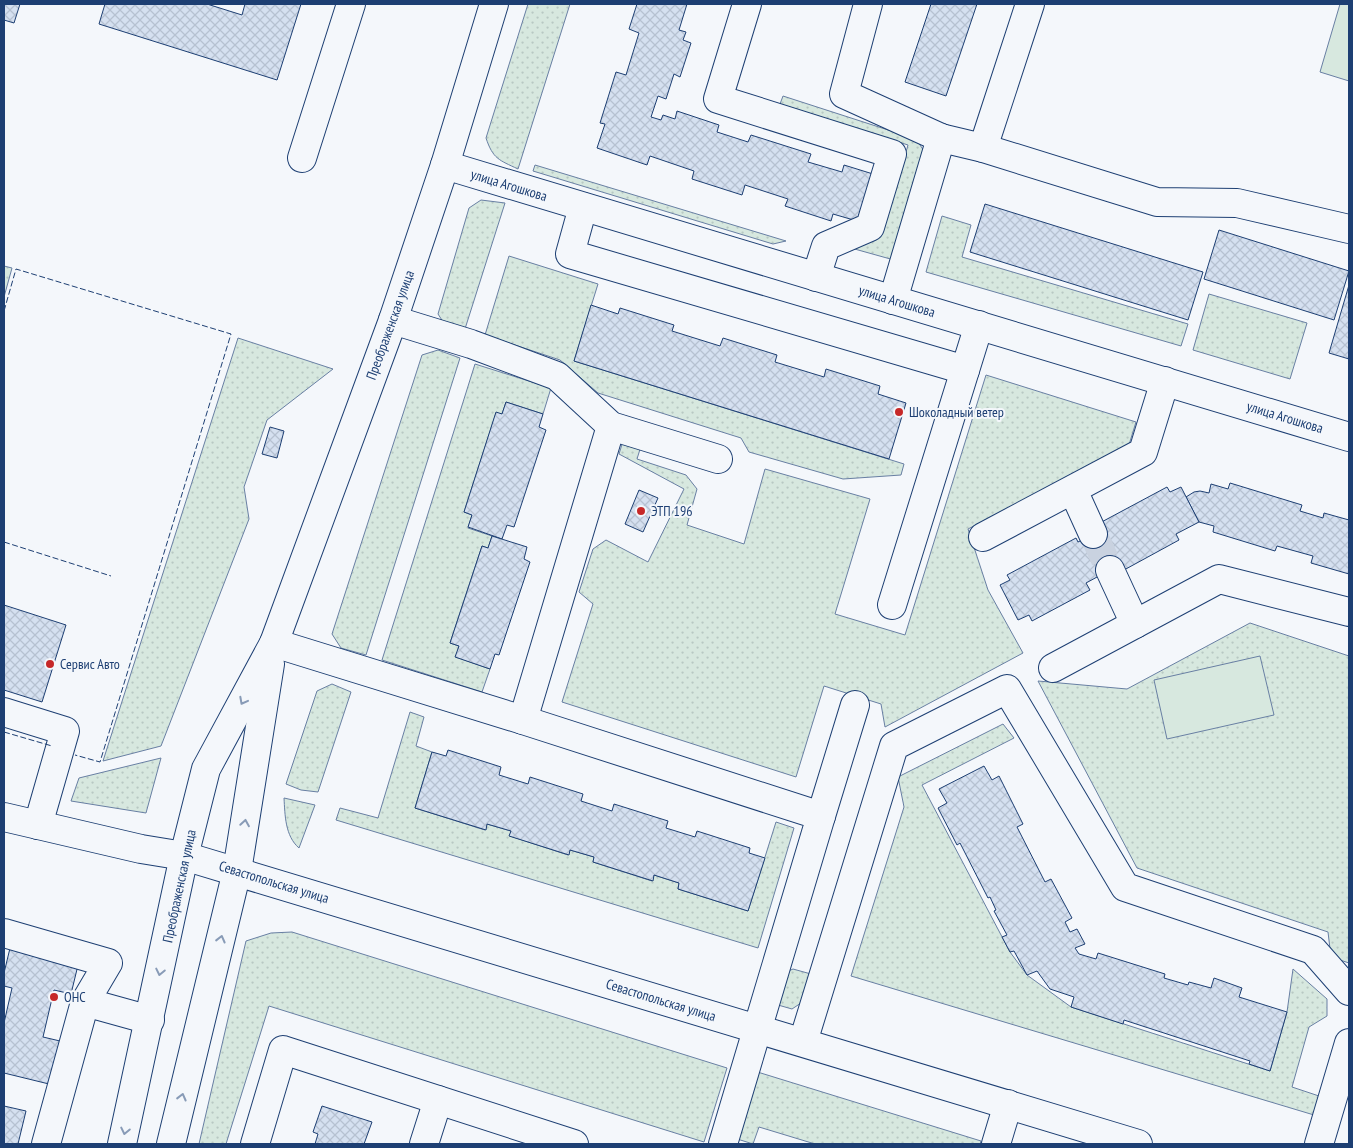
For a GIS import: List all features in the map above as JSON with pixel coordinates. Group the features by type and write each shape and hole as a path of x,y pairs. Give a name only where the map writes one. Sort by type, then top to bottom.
{"main road":[{"path":"302,158 350,4"},
{"name":"Преображенская улица","path":"122,1144 184,856 206,769 274,643 393,320 445,165 494,4"},
{"path":"747,4 718,99 892,154 870,227 826,246 816,277"},
{"path":"868,4 844,94 941,138 983,148 1157,202 1237,203 1349,228"},
{"path":"983,148 1030,4"},
{"path":"892,300 941,138"},
{"name":"улица Агошкова","path":"445,165 1349,437"},
{"path":"583,207 570,254 965,370"},
{"path":"393,320 471,344 557,376 611,426 718,459"},
{"path":"892,605 978,325"},
{"path":"983,537 1143,452 1165,381"},
{"path":"523,720 611,426"},
{"path":"1072,490 1093,534"},
{"path":"1110,570 1136,624"},
{"path":"1053,668 1219,579 1349,612"},
{"path":"274,643 523,720 821,816"},
{"name":"Преображенская улица","path":"171,1144 237,871 274,643"},
{"path":"803,1042 894,746 1007,689 1124,887 1313,950 1349,991"},
{"path":"723,1144 855,705"},
{"path":"4,712 65,731 38,825"},
{"name":"Севастопольская улица","path":"4,818 141,849 184,856 237,871 1138,1144"},
{"path":"4,933 108,963 85,1002 46,1144"},
{"path":"85,1002 150,1020"},
{"path":"1319,1144 1349,1043"},
{"path":"255,1144 283,1050 574,1144"},
{"path":"424,1144 438,1100"},
{"path":"996,1144 1008,1104"}],"shaded area":[{"path":"528,4 570,4 518,169 494,155 486,138"},
{"path":"1340,4 1349,4 1349,81 1320,72"},
{"path":"783,96 916,139 926,154 894,260 851,248 853,244 883,232 908,145 780,104"},
{"path":"535,165 786,241 773,244 533,171"},
{"path":"481,200 505,203 464,332 447,328 438,314 469,208"},
{"path":"942,216 971,225 962,257 1188,324 1181,346 926,272"},
{"path":"509,256 598,284 574,361 904,464 901,475 843,479 749,452 741,438 598,393 560,360 485,335"},
{"path":"4,266 12,268 4,297"},
{"path":"1209,294 1307,323 1290,379 1193,350"},
{"path":"238,338 333,369 267,420 244,487 249,519 161,746 103,761"},
{"path":"438,350 460,358 366,655 341,648 332,634 422,355"},
{"path":"475,364 551,388 543,414 506,402 502,414 496,413 464,512 472,515 468,528 492,536 488,548 482,546 450,643 459,646 456,657 490,669 482,692 382,660"},
{"path":"986,375 1136,422 1128,448 968,529 988,590 1023,653 885,727 881,704 824,686 796,777 562,702 593,604 579,592 593,549 606,540 648,562 684,489 619,454 623,441 641,446 637,459 686,475 697,489 687,525 744,544 765,469 870,499 835,614 905,635"},
{"path":"1250,623 1349,656 1349,963 1331,957 1328,932 1137,868 1038,681 1127,689"},
{"path":"1260,656 1274,715 1167,739 1154,680"},
{"path":"332,684 351,692 318,792 301,790 286,784 317,691"},
{"path":"410,712 424,717 416,746 432,752 415,808 485,830 487,824 511,831 510,836 568,855 570,850 594,857 593,862 652,881 654,875 679,883 678,889 748,911 776,822 794,828 758,948 336,820 340,808 378,818"},
{"path":"1003,724 1014,738 922,785 1010,952 1027,975 1071,1007 1270,1071 1287,1012 1293,969 1327,999 1327,1016 1309,1027 1292,1087 1319,1096 1314,1115 851,976 904,807 898,777"},
{"path":"161,758 146,813 71,801 79,778"},
{"path":"284,798 315,805 299,848 288,831"},
{"path":"292,932 727,1068 704,1142 269,1006 226,1144 199,1144 246,941 271,933"},
{"path":"793,969 811,974 801,1003 792,1009 778,1005 782,974"},
{"path":"751,1070 981,1141 980,1144 815,1144 759,1127 753,1144 731,1137"}],"building":[{"path":"4,4 20,4 14,23 4,20"},
{"path":"105,4 207,4 242,15 245,4 301,4 277,80 99,24"},
{"path":"637,4 687,4 679,30 686,32 683,40 691,43 680,77 674,74 666,99 658,96 651,117 661,120 663,115 675,119 677,111 719,125 717,132 748,142 751,135 811,154 808,162 842,172 844,165 873,174 857,221 833,214 831,221 785,206 788,199 745,185 742,195 692,179 694,171 650,156 647,165 597,148 605,124 600,123 616,72 626,75 639,33 629,29"},
{"path":"931,4 977,4 946,96 905,82"},
{"path":"985,204 1203,272 1188,320 970,252"},
{"path":"1219,230 1349,271 1334,320 1204,279"},
{"path":"1349,285 1349,359 1329,353"},
{"path":"591,305 618,314 620,308 674,325 672,331 720,346 723,338 777,355 775,362 824,377 826,369 880,386 878,394 906,403 889,459 574,361"},
{"path":"506,402 543,414 539,427 546,430 514,527 507,525 502,539 468,527 472,515 464,512 496,412 502,414"},
{"path":"270,427 284,431 277,458 262,454"},
{"path":"1230,483 1302,505 1300,511 1323,518 1324,513 1349,520 1349,574 1311,563 1313,556 1277,546 1275,551 1213,532 1214,526 1199,522 1186,497 1194,492 1209,493 1211,484 1228,489"},
{"path":"1167,487 1170,492 1181,487 1199,522 1176,534 1179,540 1124,570 1121,564 1086,583 1090,590 1032,621 1029,615 1018,620 1000,585 1010,580 1007,575 1076,538 1078,542 1099,531 1096,525"},
{"name":"ЭТП 196","path":"639,490 658,498 643,532 625,524"},
{"path":"492,536 527,547 524,559 530,562 499,655 495,654 490,669 455,657 459,646 450,643 482,546 488,548"},
{"path":"4,605 66,625 42,702 4,690"},
{"path":"448,750 501,767 499,775 528,784 530,777 583,794 581,801 612,811 614,804 668,821 666,828 695,837 697,831 750,848 749,853 765,858 748,911 678,889 679,883 654,875 653,881 593,862 594,857 570,850 569,855 509,836 511,831 487,824 486,830 415,808 432,752 446,756"},
{"path":"984,766 992,780 999,776 1023,824 1017,827 1045,882 1051,879 1072,918 1065,922 1070,932 1077,929 1085,944 1075,948 1079,954 1096,959 1098,953 1165,974 1164,978 1188,985 1189,982 1211,988 1214,978 1242,988 1239,997 1287,1012 1270,1071 1249,1064 1250,1061 1124,1020 1123,1024 1071,1007 1074,997 1050,989 1037,971 1027,975 1014,951 1010,952 1002,937 1007,935 994,911 996,910 990,897 988,898 960,843 957,845 938,808 947,803 939,789"},
{"path":"11,944 79,961 71,994 54,990 43,1037 60,1041 49,1084 4,1073 4,1023 12,988 4,986 4,973"},
{"path":"4,1106 26,1111 18,1144 4,1144"},
{"path":"322,1106 372,1122 364,1144 315,1144 318,1134 313,1132"}],"tunnel":[{"path":"1093,534 1110,570"}],"fence":[{"path":"4,311 16,269 231,334 100,762 75,755"},
{"path":"4,542 111,576"},
{"path":"4,732 52,746"}],"place":[{"name":"Шоколадный ветер","path":"899,412"},
{"name":"ЭТП 196","path":"641,511"},
{"name":"Сервис Авто","path":"50,664"},
{"name":"ОНС","path":"54,997"}]}
